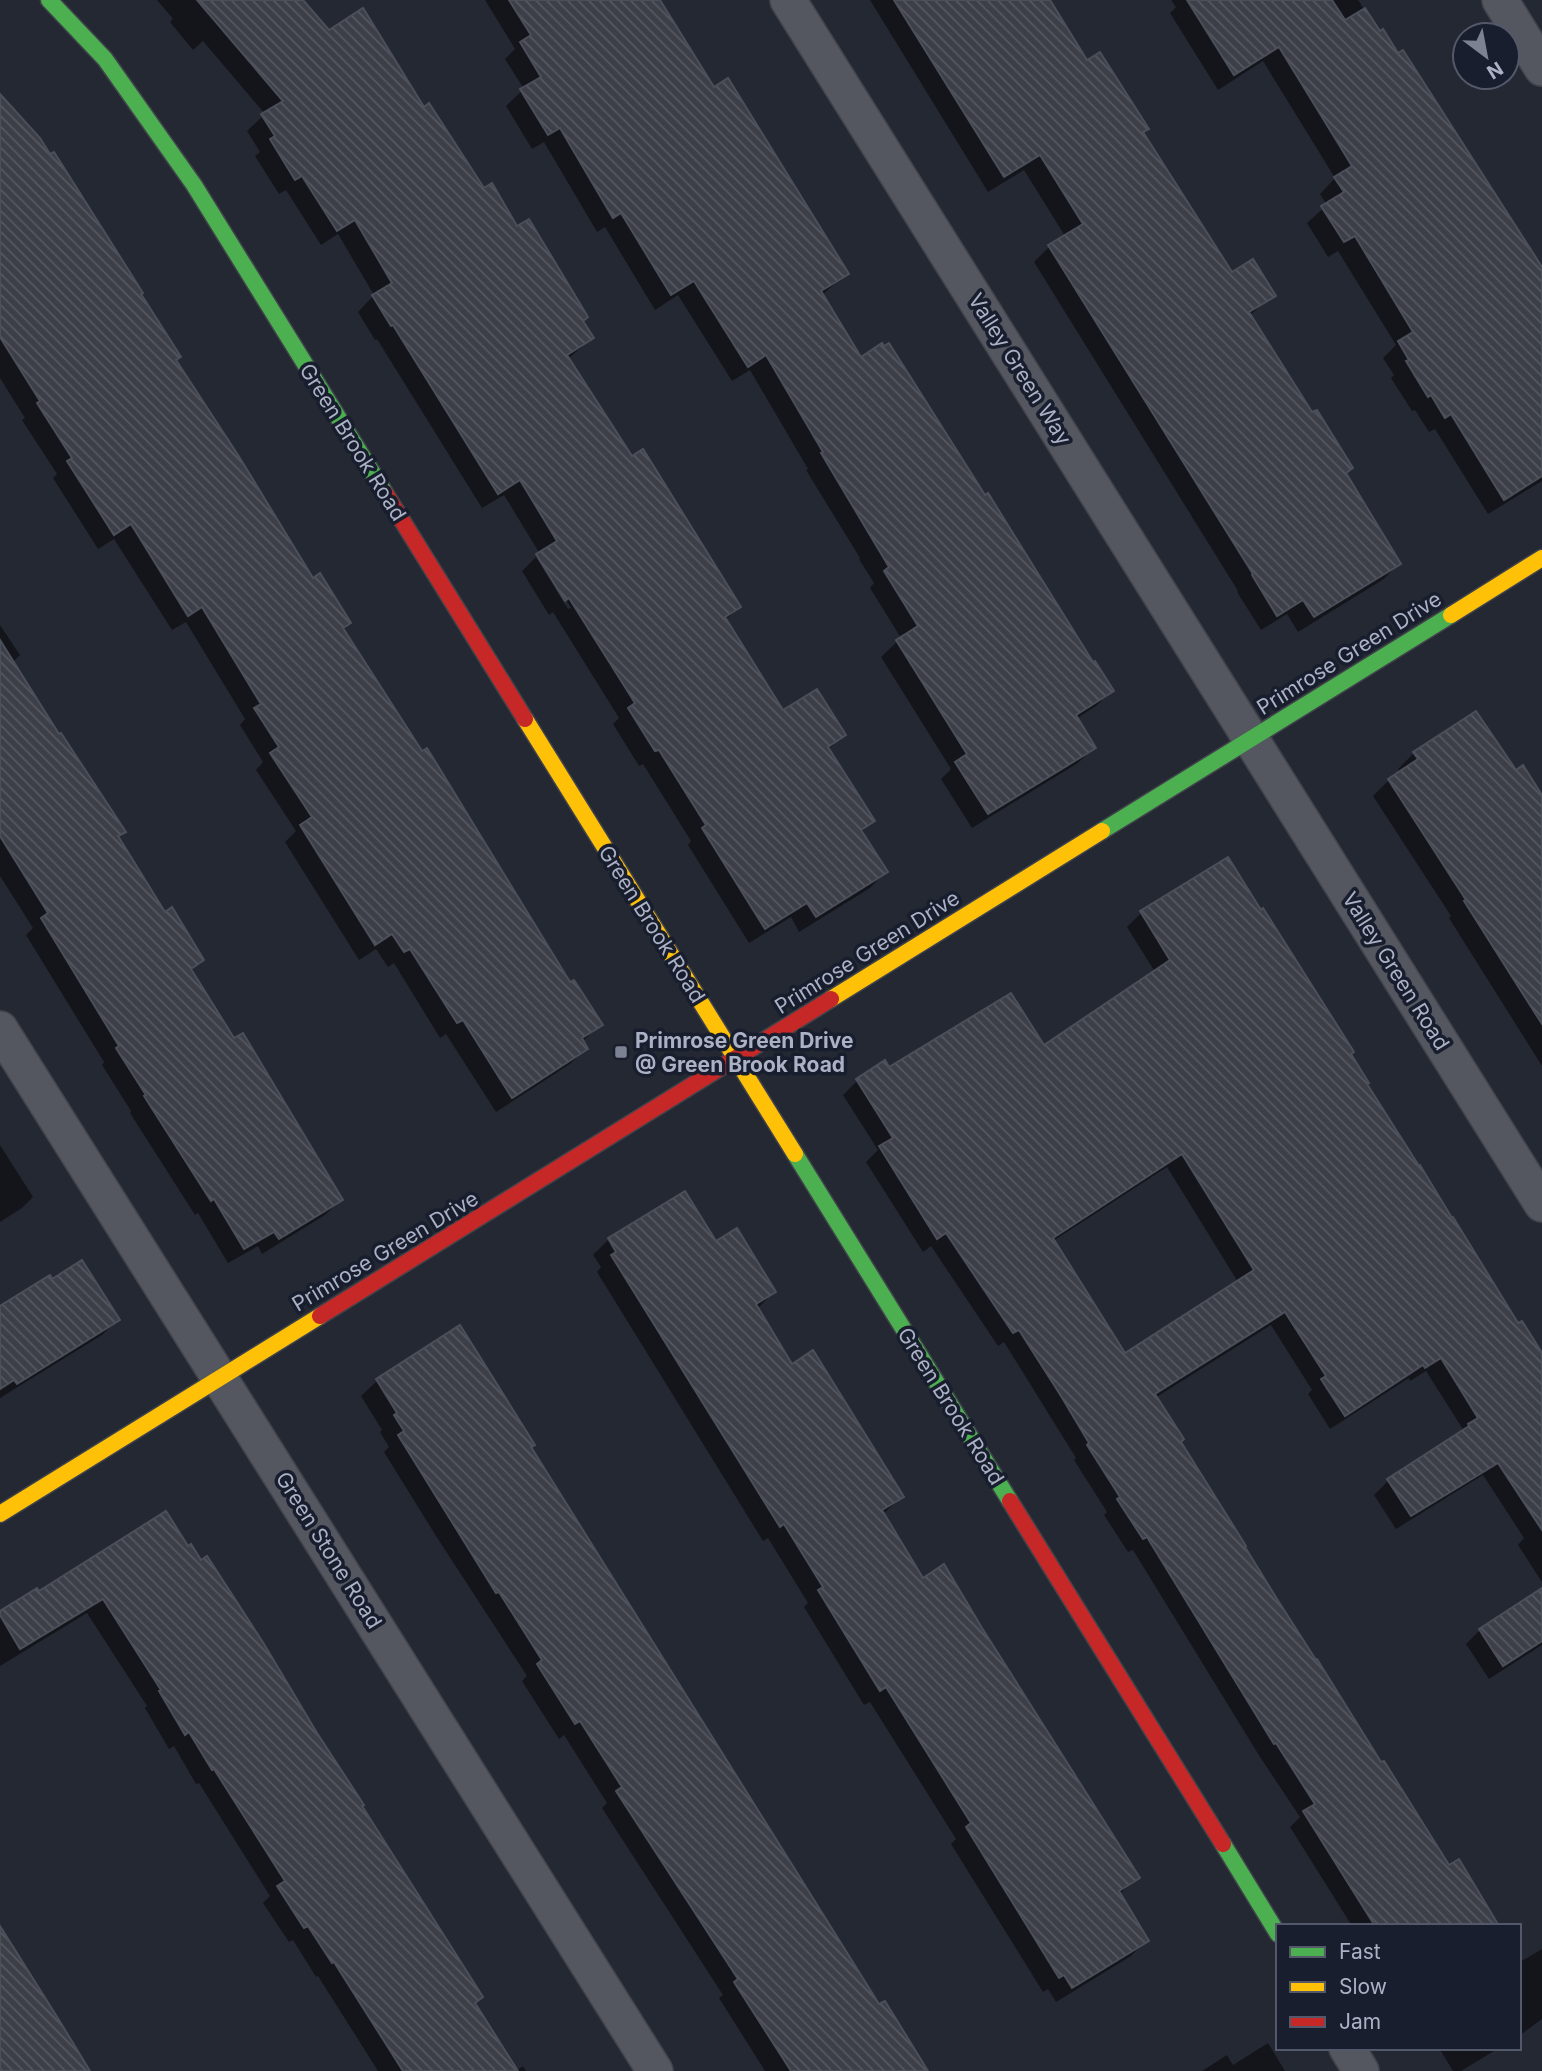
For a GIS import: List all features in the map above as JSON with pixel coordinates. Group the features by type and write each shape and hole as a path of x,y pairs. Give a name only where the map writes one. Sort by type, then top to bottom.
{"street":[{"name":"Green Brook Road","path":"49,0 105,59 194,185 1276,1931"},
{"name":"Valley Green Way","path":"788,0 1251,738"},
{"path":"1500,0 1542,68"},
{"name":"Primrose Green Drive","path":"0,1514 1542,558"},
{"name":"Valley Green Road","path":"1251,738 1542,1204"},
{"name":"Green Stone Road","path":"0,1029 655,2071"},
{"path":"1348,2050 1361,2071"}],"building":[{"path":"197,0 303,0 329,30 363,8 424,107 429,103 484,188 492,183 517,226 529,219 588,317 583,321 594,338 567,355 632,456 643,449 741,607 725,617 783,710 817,689 846,735 828,747 875,821 861,830 888,872 816,917 807,903 765,929 702,828 706,825 659,750 655,751 628,708 635,703 569,598 565,601 536,554 557,541 520,480 498,494 372,295 392,283 355,220 337,231 302,176 295,180 270,139 275,136 261,114 283,101"},
{"path":"509,0 660,0 714,87 728,78 849,274 821,291 861,357 882,343 884,346 889,343 1114,691 1076,715 1096,748 988,814 955,762 967,754 896,640 918,626 884,571 889,567 766,355 748,367 694,281 671,295 621,213 613,218 560,128 548,135 520,89 541,77 520,42 531,35"},
{"path":"894,0 1050,0 1087,60 1100,52 1149,129 1143,132 1232,272 1253,259 1276,296 1249,312 1312,412 1317,410 1353,468 1346,473 1401,564 1314,617 1303,600 1277,616 1048,245 1083,224 1040,155 1004,177"},
{"path":"1187,0 1332,0 1345,20 1365,8 1398,53 1403,50 1542,267 1542,476 1504,500 1451,414 1445,418 1431,395 1428,397 1406,361 1409,360 1398,341 1413,332 1355,236 1344,242 1321,206 1344,192 1334,177 1352,166 1279,47 1234,75"},
{"path":"0,94 40,138 50,154 54,152 181,357 176,360 313,578 320,573 351,623 343,628 422,751 427,748 570,982 574,980 603,1025 582,1038 588,1049 512,1098 463,1020 457,1023 410,949 404,952 392,934 375,945 300,825 312,817 270,753 279,747 254,708 261,704 202,607 188,616 131,524 114,535 67,461 72,458 0,337"},
{"path":"0,640 59,734 61,733 126,832 118,836 165,912 172,907 204,960 191,969 234,1038 243,1033 343,1200 279,1239 274,1232 244,1249 214,1199 211,1201 144,1096 146,1095 116,1048 119,1046 41,918 48,913 0,836"},
{"path":"1476,711 1516,770 1523,765 1542,795 1542,1024 1388,779 1418,759 1413,752"},
{"path":"1228,857 1354,1052 1351,1054 1369,1083 1367,1084 1518,1323 1522,1321 1542,1353 1542,1530 1498,1463 1411,1516 1387,1479 1478,1418 1441,1358 1425,1368 1423,1365 1345,1416 1321,1379 1326,1376 1285,1312 1155,1394 1184,1439 1181,1442 1245,1547 1381,1762 1384,1761 1449,1865 1459,1859 1498,1924 1374,1924 1303,1811 1315,1804 1276,1743 1274,1744 1147,1537 1143,1539 1117,1499 1120,1497 1087,1445 1089,1443 1061,1396 1019,1330 1013,1333 946,1233 937,1239 879,1146 893,1138 856,1079 885,1060 889,1067 1011,993 1044,1045 1170,960 1140,911","holes":["1182,1154 1254,1270 1125,1353 1053,1238"]},
{"path":"685,1191 716,1241 737,1228 776,1292 756,1304 792,1364 813,1350 904,1497 882,1510 923,1578 944,1564 1140,1878 1119,1891 1149,1941 1072,1988 1064,1975 1059,1978 966,1827 971,1823 886,1687 880,1691 818,1590 823,1587 784,1524 780,1527 611,1255 616,1252 608,1238"},
{"path":"82,1260 120,1320 17,1384 14,1380 0,1389 0,1306 50,1275 52,1279"},
{"path":"460,1325 535,1445 531,1447 879,2004 885,2001 928,2071 791,2071 734,1982 738,1979 616,1791 622,1787 580,1721 575,1724 537,1664 542,1660 499,1592 496,1593 398,1435 404,1431 394,1415 397,1413 376,1379"},
{"path":"166,1511 188,1546 191,1544 201,1560 207,1556 264,1644 364,1805 362,1806 483,1997 475,2003 518,2071 403,2071 334,1962 332,1963 308,1926 304,1928 277,1886 285,1881 189,1732 185,1735 159,1691 161,1690 103,1599 20,1649 0,1611 37,1588 39,1591"},
{"path":"1542,1588 1542,1641 1503,1666 1479,1629"},
{"path":"0,1926 59,2020 90,2071 0,2071"}],"traffic: fast":[{"path":"49,0 105,59 194,185 385,493"},
{"path":"1102,831 1451,615"},
{"path":"795,1154 1010,1501"},
{"path":"1223,1844 1276,1931"}],"traffic: slow":[{"path":"1451,615 1542,558"},
{"path":"525,719 795,1154"},
{"path":"831,999 1102,831"},
{"path":"0,1514 320,1316"}],"traffic: jam":[{"path":"385,493 525,719"},
{"path":"320,1316 831,999"},
{"path":"1010,1501 1223,1844"}],"place":[{"name":"Primrose Green Drive @ Green Brook Road","path":"621,1052"}]}
